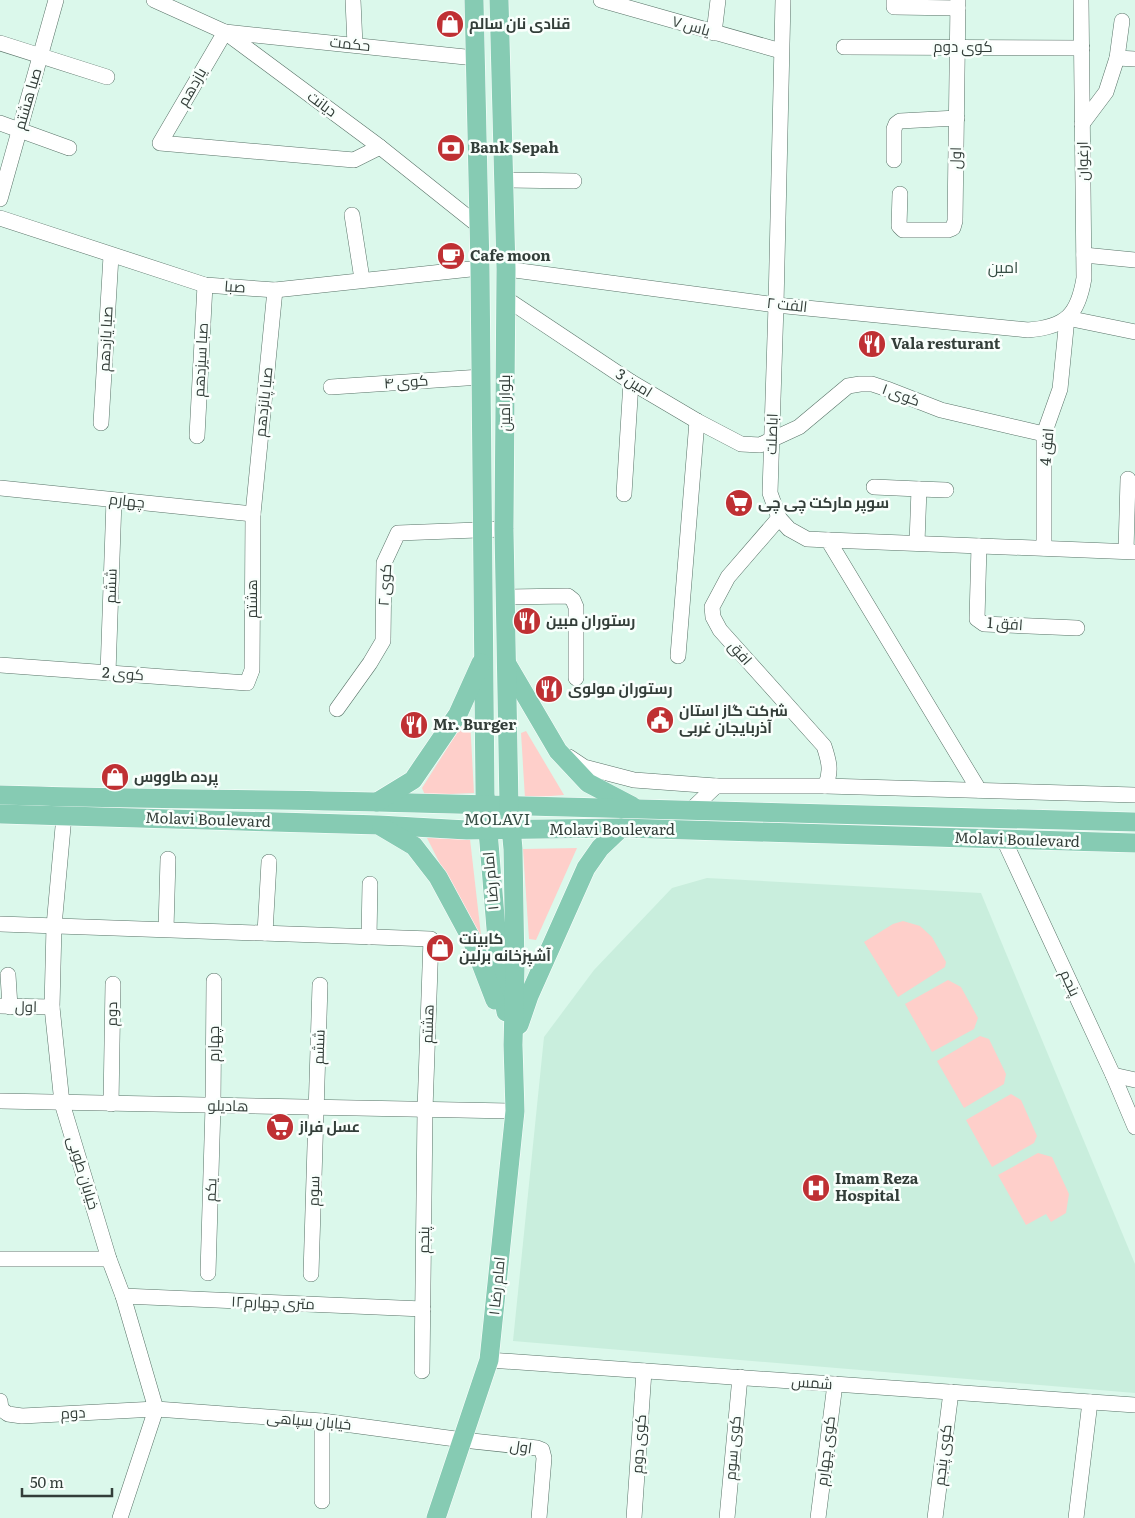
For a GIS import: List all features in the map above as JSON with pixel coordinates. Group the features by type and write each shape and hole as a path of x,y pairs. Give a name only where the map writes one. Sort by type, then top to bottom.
{"main road":[{"name":"بلوار امین","path":"474,0 482,377 486,805"},
{"name":"بلوار امین","path":"499,0 506,269 504,530 509,806"},
{"path":"475,58 500,60"},
{"path":"377,802 413,780 458,714 484,658"},
{"path":"506,663 558,751 588,783 635,808"},
{"name":"Molavi Boulevard","path":"0,795 693,808 1135,822"},
{"name":"امام رضا ۱","path":"486,805 500,978 513,1045"},
{"name":"امام رضا ۱","path":"436,1518 489,1360 515,1112 513,1045 515,969 512,830 509,806"},
{"name":"Molavi Boulevard","path":"0,814 487,830 621,828 1135,843"},
{"path":"379,825 414,846 438,878 472,940 513,1045"},
{"path":"513,1045 529,996 586,868 600,848 621,828"}],"street":[{"name":"صبا هشتم","path":"0,199 56,0"},
{"name":"دیانت","path":"154,0 178,5 225,32 380,146 479,226"},
{"path":"353,0 355,45"},
{"name":"یاس ۷","path":"601,0 782,51"},
{"path":"714,33 718,0"},
{"name":"اباصلت","path":"779,518 770,493 782,0"},
{"path":"894,0 894,7 958,4"},
{"name":"ارغوان","path":"1067,318 1080,299 1084,278 1081,0"},
{"name":"اول","path":"900,194 899,226 903,230 948,230 953,228 956,221 958,4"},
{"path":"1082,124 1106,92 1117,58 1122,21"},
{"name":"حکمت","path":"225,32 475,58"},
{"name":"یازدهم","path":"225,32 160,143 354,160 380,146"},
{"path":"0,43 107,77"},
{"name":"کوی دوم","path":"844,47 1082,48"},
{"path":"1117,58 1135,59"},
{"path":"894,160 894,128 900,121 957,118"},
{"path":"0,123 69,148"},
{"path":"504,180 574,182"},
{"path":"352,215 362,279"},
{"name":"صبا","path":"0,218 204,286 275,290 362,279 480,268"},
{"path":"1084,255 1135,260"},
{"name":"صبا یازدهم","path":"101,423 111,256"},
{"name":"الفت ۲","path":"506,269 776,305 1028,330 1046,329 1067,318"},
{"name":"صبا سیزدهم","path":"197,436 204,286"},
{"name":"صبا پانزدهم","path":"253,514 275,290"},
{"name":"امین 3","path":"505,298 632,382 697,421 741,444 760,445 771,440"},
{"path":"1067,318 1135,332"},
{"name":"افق 4","path":"1044,548 1044,434 1060,389 1067,318"},
{"name":"کوی ۴","path":"331,388 482,377"},
{"path":"624,494 632,382"},
{"name":"کوی ۱","path":"771,440 799,427 848,386 860,384 872,384 941,410 1044,434"},
{"path":"678,656 697,421"},
{"path":"779,518 789,529 807,539 1130,551 1128,479"},
{"path":"874,487 946,490"},
{"name":"چهارم","path":"0,488 253,514"},
{"path":"917,543 919,490"},
{"name":"ششم","path":"108,673 114,500"},
{"name":"هشتم","path":"246,683 252,670 253,514"},
{"name":"افق","path":"779,518 728,577 712,607 713,617 720,630 824,746 830,769 829,778 825,786"},
{"path":"482,530 504,530"},
{"name":"کوی ۲","path":"337,709 370,663 383,641 384,563 398,533 482,530"},
{"path":"828,540 979,790"},
{"name":"افق 1","path":"978,546 977,619 980,623 1077,628"},
{"path":"505,597 568,596 573,600 576,607 576,678"},
{"name":"کوی 2","path":"0,665 246,683"},
{"path":"558,751 584,767 634,780 716,786 825,786 1135,795"},
{"path":"693,808 716,786"},
{"name":"خیابان طوبی","path":"64,816 54,926 52,1007 62,1103 109,1259 123,1296 156,1409"},
{"name":"پنجم","path":"1004,840 1113,1075 1135,1127"},
{"path":"166,929 168,859"},
{"path":"264,933 269,862"},
{"path":"0,924 369,937 370,884"},
{"name":"هشتم","path":"369,937 431,939 425,1110"},
{"path":"5,1007 8,975"},
{"name":"چهارم","path":"213,1106 214,981"},
{"name":"دوم","path":"111,1104 113,984"},
{"name":"ششم","path":"317,1108 320,985"},
{"name":"اول","path":"5,1007 52,1007"},
{"path":"1113,1075 1135,1080"},
{"path":"0,1101 62,1103"},
{"name":"هادیلو","path":"62,1103 515,1112"},
{"name":"یکم","path":"208,1274 213,1106"},
{"name":"سوم","path":"311,1274 317,1108"},
{"name":"پنجم","path":"422,1371 425,1110"},
{"path":"0,1260 109,1259"},
{"name":"۱۲متری چهارم","path":"123,1296 423,1310"},
{"name":"شمس","path":"489,1360 1135,1405"},
{"name":"کوی دوم","path":"634,1518 644,1371"},
{"name":"کوی سوم","path":"727,1518 740,1377"},
{"name":"کوی چهارم","path":"818,1518 835,1384"},
{"name":"کوی پنجم","path":"935,1518 950,1392"},
{"name":"دوم","path":"0,1401 1,1409 8,1414 22,1416 156,1409"},
{"path":"1076,1518 1090,1402"},
{"path":"120,1518 156,1409"},
{"name":"خیابان سپاهی","path":"156,1409 322,1421 462,1440"},
{"path":"322,1421 322,1501"},
{"name":"اول","path":"462,1440 542,1450 544,1458 538,1518"}],"shaded area":[{"path":"467,717 470,720 474,793 425,795 422,788"},
{"path":"526,731 564,795 525,798 521,733"},
{"path":"427,838 470,839 481,935 476,935"},
{"path":"577,848 536,940 529,939 523,849"},
{"name":"Imam Reza Hospital","path":"707,878 981,893 1135,1264 1135,1393 513,1341 544,1037 594,970 672,888"},
{"path":"903,921 920,926 932,937 946,962 945,967 898,997 864,942 893,924"},
{"path":"948,980 961,987 978,1018 974,1029 932,1052 905,1004"},
{"path":"980,1036 989,1039 1006,1074 1004,1084 964,1108 937,1061"},
{"path":"1011,1094 1021,1100 1037,1136 1034,1143 992,1167 966,1120"},
{"path":"1038,1153 1052,1157 1069,1194 1066,1213 1051,1222 1046,1214 1026,1225 998,1175"}],"place":[{"name":"قنادی نان سالم","path":"450,24"},
{"name":"Bank Sepah","path":"451,148"},
{"name":"Cafe moon","path":"451,256"},
{"name":"Vala resturant","path":"872,344"},
{"name":"سوپر مارکت چی چی","path":"739,503"},
{"name":"رستوران مبین","path":"527,621"},
{"name":"رستوران مولوی","path":"549,689"},
{"name":"شرکت گاز استان آذربایجان غربی","path":"660,720"},
{"name":"Mr. Burger","path":"414,725"},
{"name":"پرده طاووس","path":"115,777"},
{"name":"کابینت آشپزخانه برلین","path":"440,948"},
{"name":"عسل فراز","path":"280,1127"},
{"name":"Imam Reza Hospital","path":"816,1188"}],"district":[{"name":"امین","path":"1003,267"},
{"name":"MOLAVI","path":"497,819"}]}
